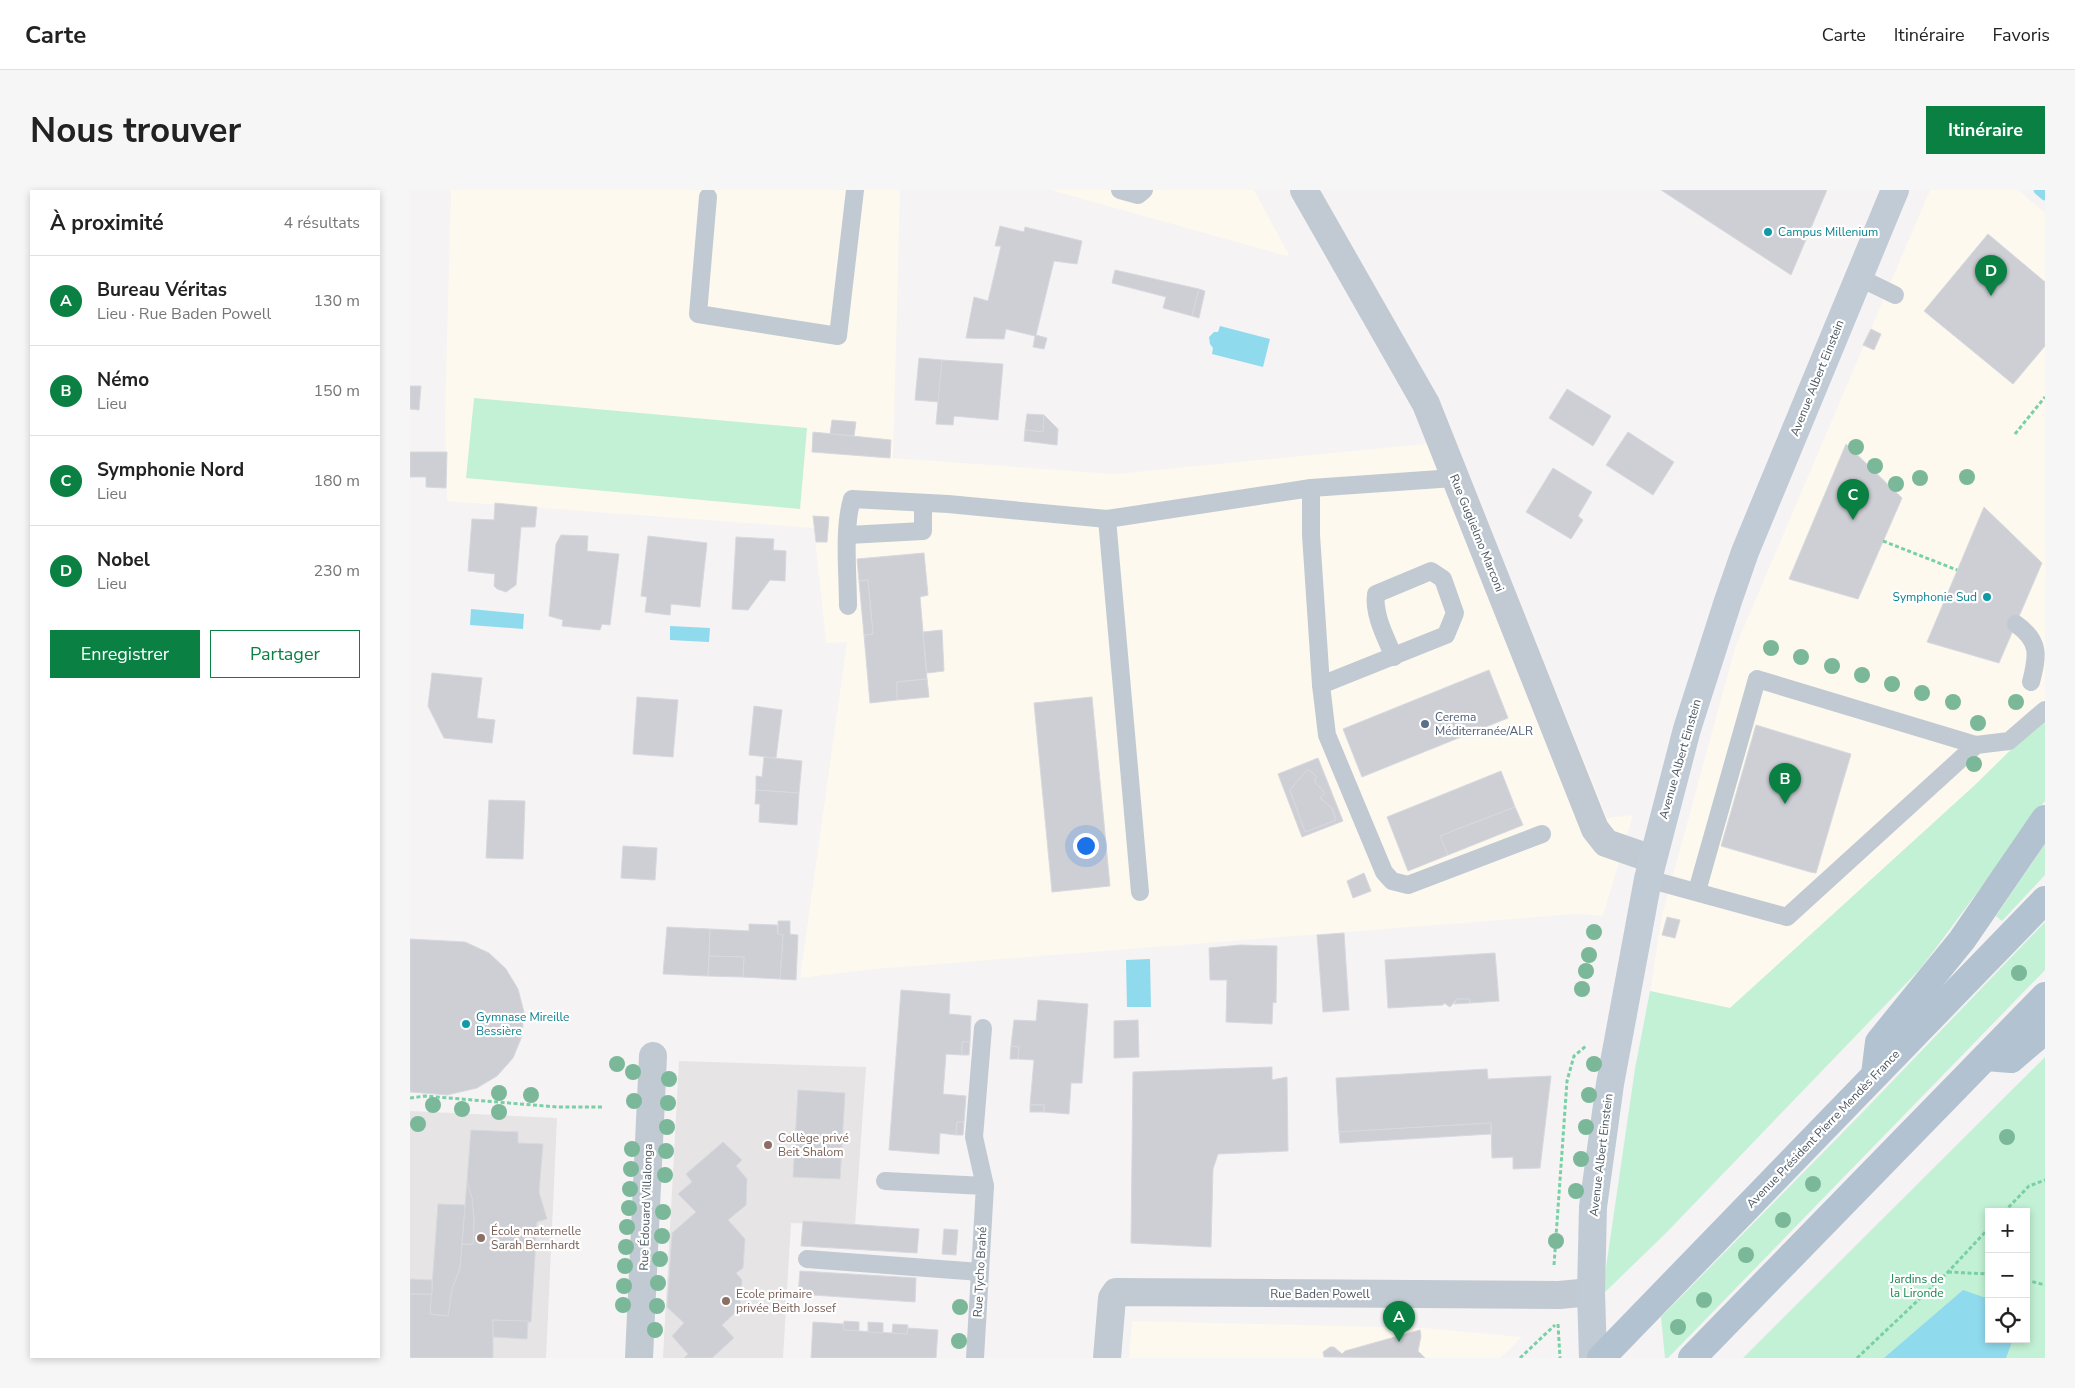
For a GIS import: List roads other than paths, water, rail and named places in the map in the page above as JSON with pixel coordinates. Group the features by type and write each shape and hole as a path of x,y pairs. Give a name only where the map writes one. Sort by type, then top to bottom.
{"main road":[{"name":"Avenue Albert Einstein","path":"1592,1358 1590,1292 1593,1207 1610,1084 1650,869 1687,730 1745,552 1895,190"},
{"path":"1875,1075 1879,1042 1962,940 2045,819"},
{"name":"Avenue Président Pierre Mendès France","path":"1601,1358 2045,900"},
{"path":"1692,1358 2045,996"},
{"path":"1986,1057 2011,1059 2045,1030"}],"street":[{"name":"Rue Guglielmo Marconi","path":"1304,190 1426,404 1595,829 1606,843 1650,869"},
{"name":"Rue Édouard Villalonga","path":"639,1358 653,1056"},
{"name":"Rue Baden Powell","path":"1107,1358 1112,1298 1116,1292 1558,1295 1590,1292"}],"lane":[{"path":"708,197 698,314 838,336 855,190"},
{"path":"1120,190 1138,195 1144,190"},
{"path":"1858,277 1895,295"},
{"path":"848,606 848,535 849,509 852,499 923,503 1107,519 1311,488 1454,478"},
{"path":"1311,488 1311,535 1321,685 1327,734 1384,872 1392,881 1408,885 1542,834"},
{"path":"848,535 923,531 923,503"},
{"path":"1107,519 1140,892"},
{"path":"1321,685 1394,656 1446,635 1455,613 1443,579 1432,571 1376,594 1375,601 1383,631 1394,656"},
{"path":"2016,624 2028,633 2036,649 2035,667 2031,682"},
{"path":"1696,891 1758,679 1976,745 2009,741 2045,710"},
{"path":"1650,869 1696,891 1787,917 1976,745"},
{"name":"Rue Tycho Brahé","path":"975,1358 984,1186 974,1137 983,1028"},
{"path":"885,1181 984,1186"},
{"path":"807,1259 980,1272"}],"water":[{"path":"1220,326 1270,339 1263,367 1212,354 1213,348 1209,337 1214,332 1218,332"},
{"path":"471,609 524,614 523,629 470,625"},
{"path":"670,626 710,628 709,642 670,640"},
{"path":"1150,959 1151,1007 1127,1007 1126,960"},
{"path":"1963,1290 1985,1298 1985,1343 2012,1343 2006,1358 1884,1358"}],"waterway":[{"path":"2038,190 2045,196"}],"place":[{"name":"Campus Millenium","path":"1768,232"},
{"name":"Nobel","path":"1991,296"},
{"name":"Symphonie Nord","path":"1853,520"},
{"name":"Symphonie Sud","path":"1987,597"},
{"name":"Cerema Méditerranée/ALR","path":"1425,724"},
{"name":"Némo","path":"1785,804"},
{"name":"Gymnase Mireille Bessière","path":"466,1024"},
{"name":"Collège privé Beit Shalom","path":"768,1145"},
{"name":"École maternelle Sarah Bernhardt","path":"481,1238"},
{"name":"Ecole primaire privée Beith Jossef","path":"726,1301"},
{"name":"Bureau Véritas","path":"1399,1342"}],"park label":[{"name":"Jardins de la Lironde","path":"1917,1286"}]}
